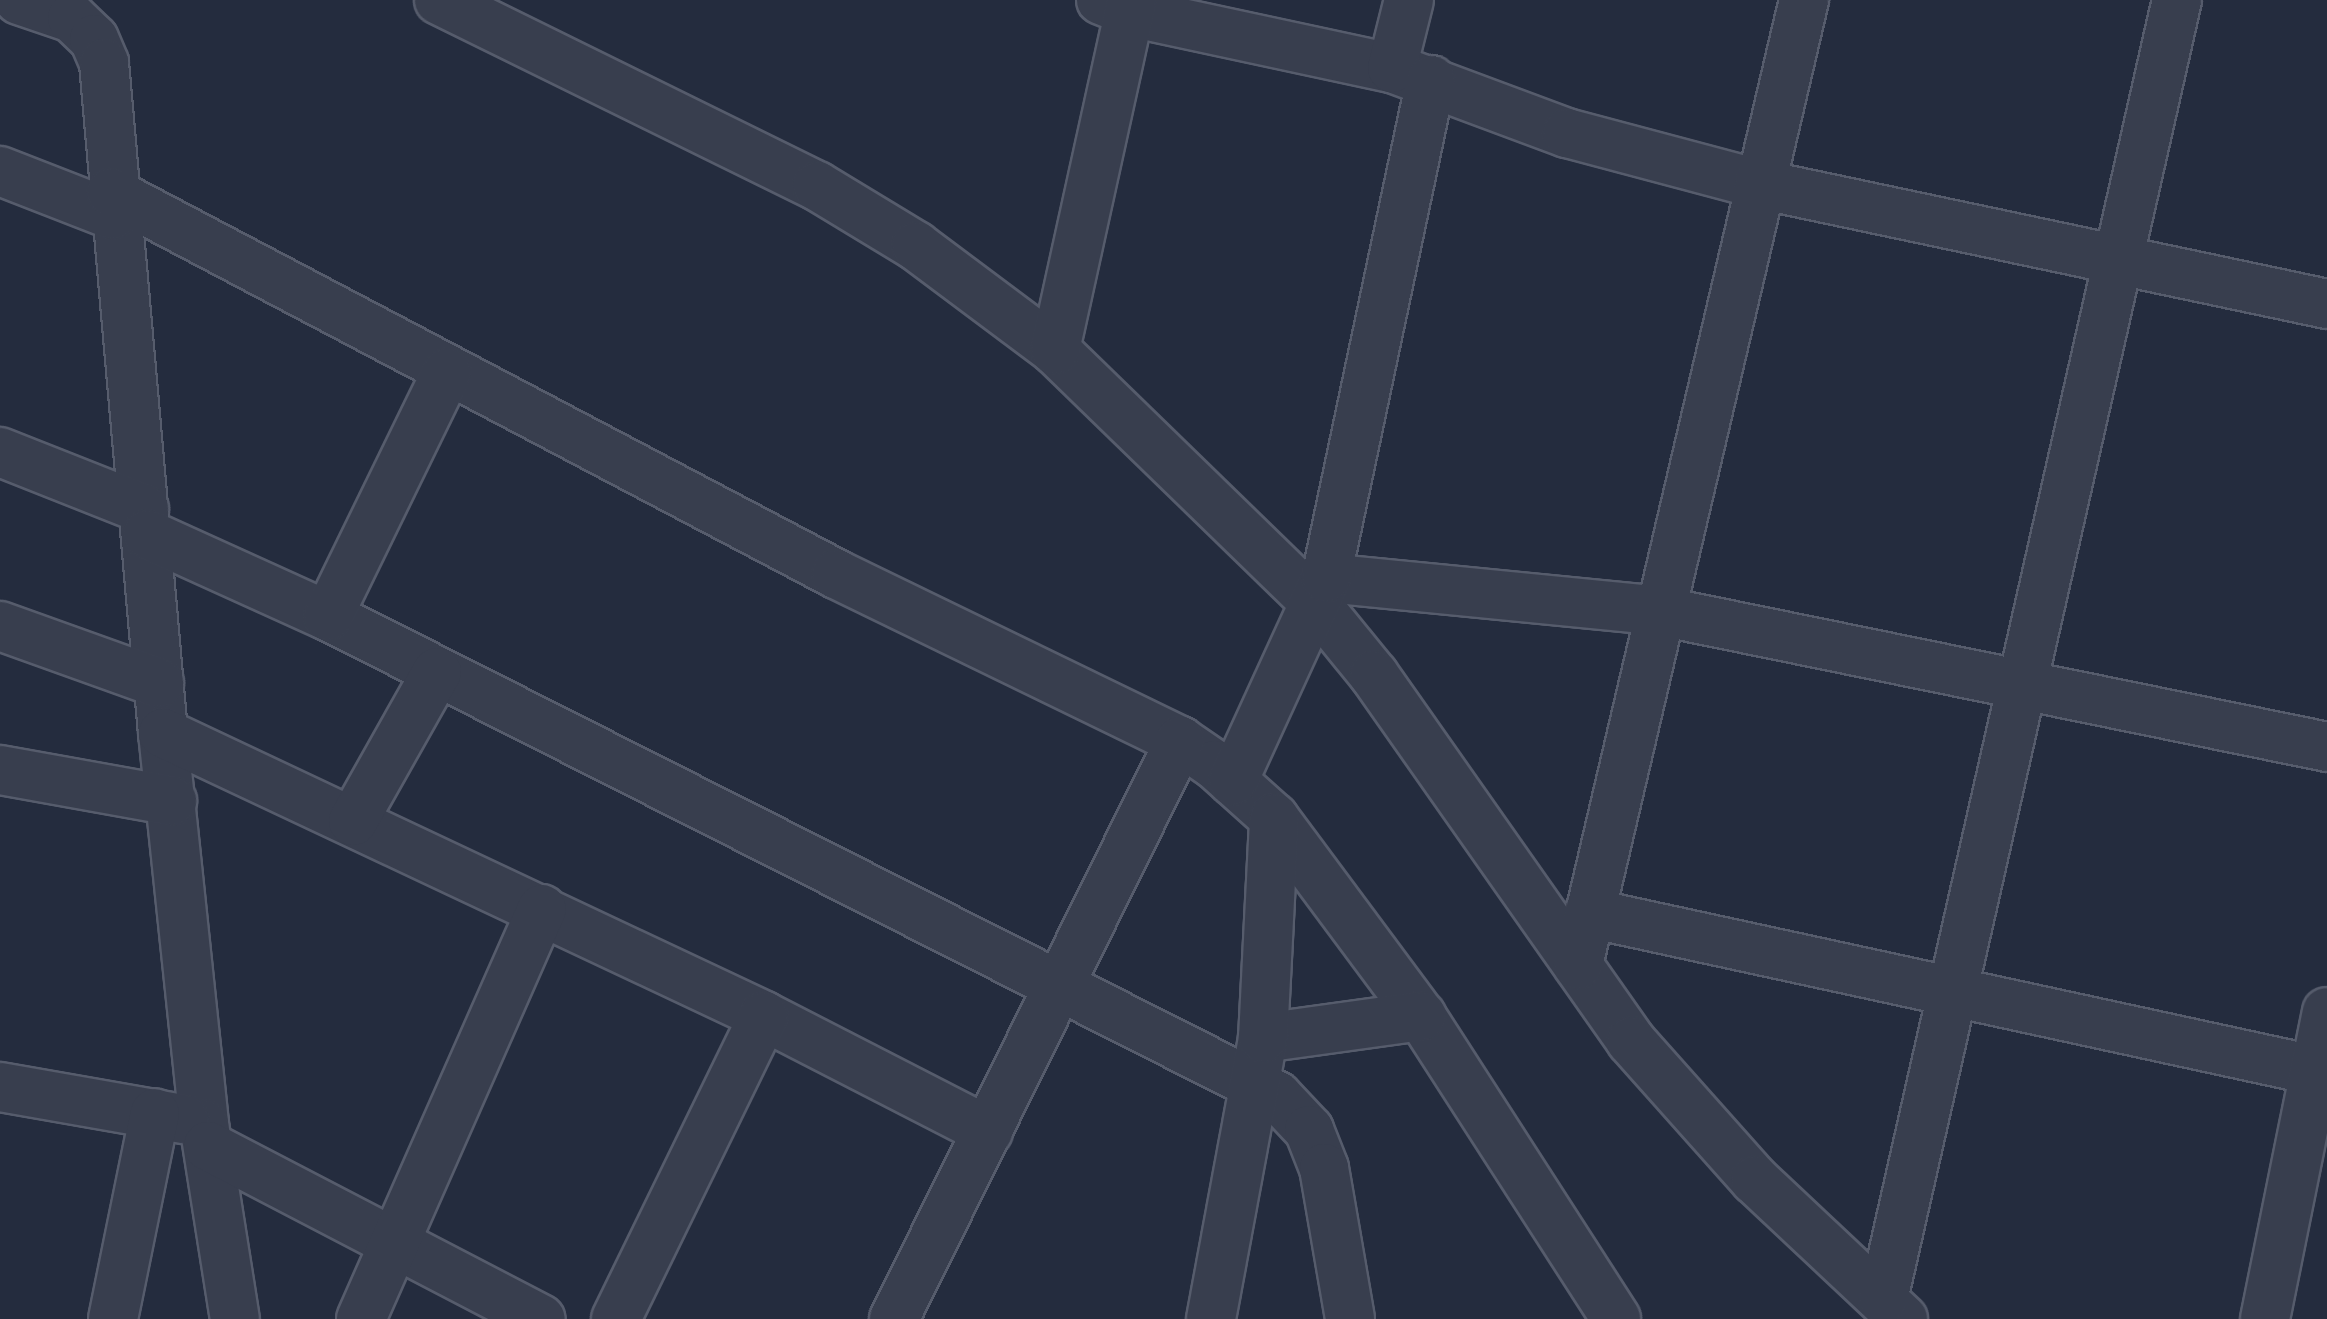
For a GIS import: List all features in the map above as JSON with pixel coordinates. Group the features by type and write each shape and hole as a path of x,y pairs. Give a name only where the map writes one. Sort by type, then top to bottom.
{"street":[{"path":"19,0 72,18 94,39 104,64 112,203 146,522 163,733 206,1135 235,1319"},
{"path":"439,0 817,186 916,246 1056,350 1321,591 1374,675 1631,1041 1742,1166 1893,1309"},
{"path":"1233,782 1321,591 1412,74 1410,0"},
{"path":"1578,965 1804,0"},
{"path":"1893,1309 1950,994 2177,0"},
{"path":"1056,350 1121,4 1412,74 1566,133 1758,184 2327,304"},
{"path":"0,171 112,203 836,574 1180,741 1274,818 1422,1016 1616,1319"},
{"path":"328,616 447,372"},
{"path":"0,452 146,522 1254,1090 1277,1096 1309,1130 1324,1168 1350,1319"},
{"path":"1321,591 1660,611 2327,747"},
{"path":"0,626 159,683"},
{"path":"353,821 437,672"},
{"path":"163,733 764,1016 988,1132"},
{"path":"894,1319 1180,741"},
{"path":"0,770 172,801"},
{"path":"1211,1319 1263,1038 1274,818"},
{"path":"360,1319 542,909"},
{"path":"1590,913 2321,1072"},
{"path":"2266,1319 2321,1072 2327,1012"},
{"path":"616,1319 764,1016"},
{"path":"1263,1038 1422,1016"},
{"path":"0,1087 155,1113 206,1135 541,1319"},
{"path":"114,1319 155,1113"}]}
